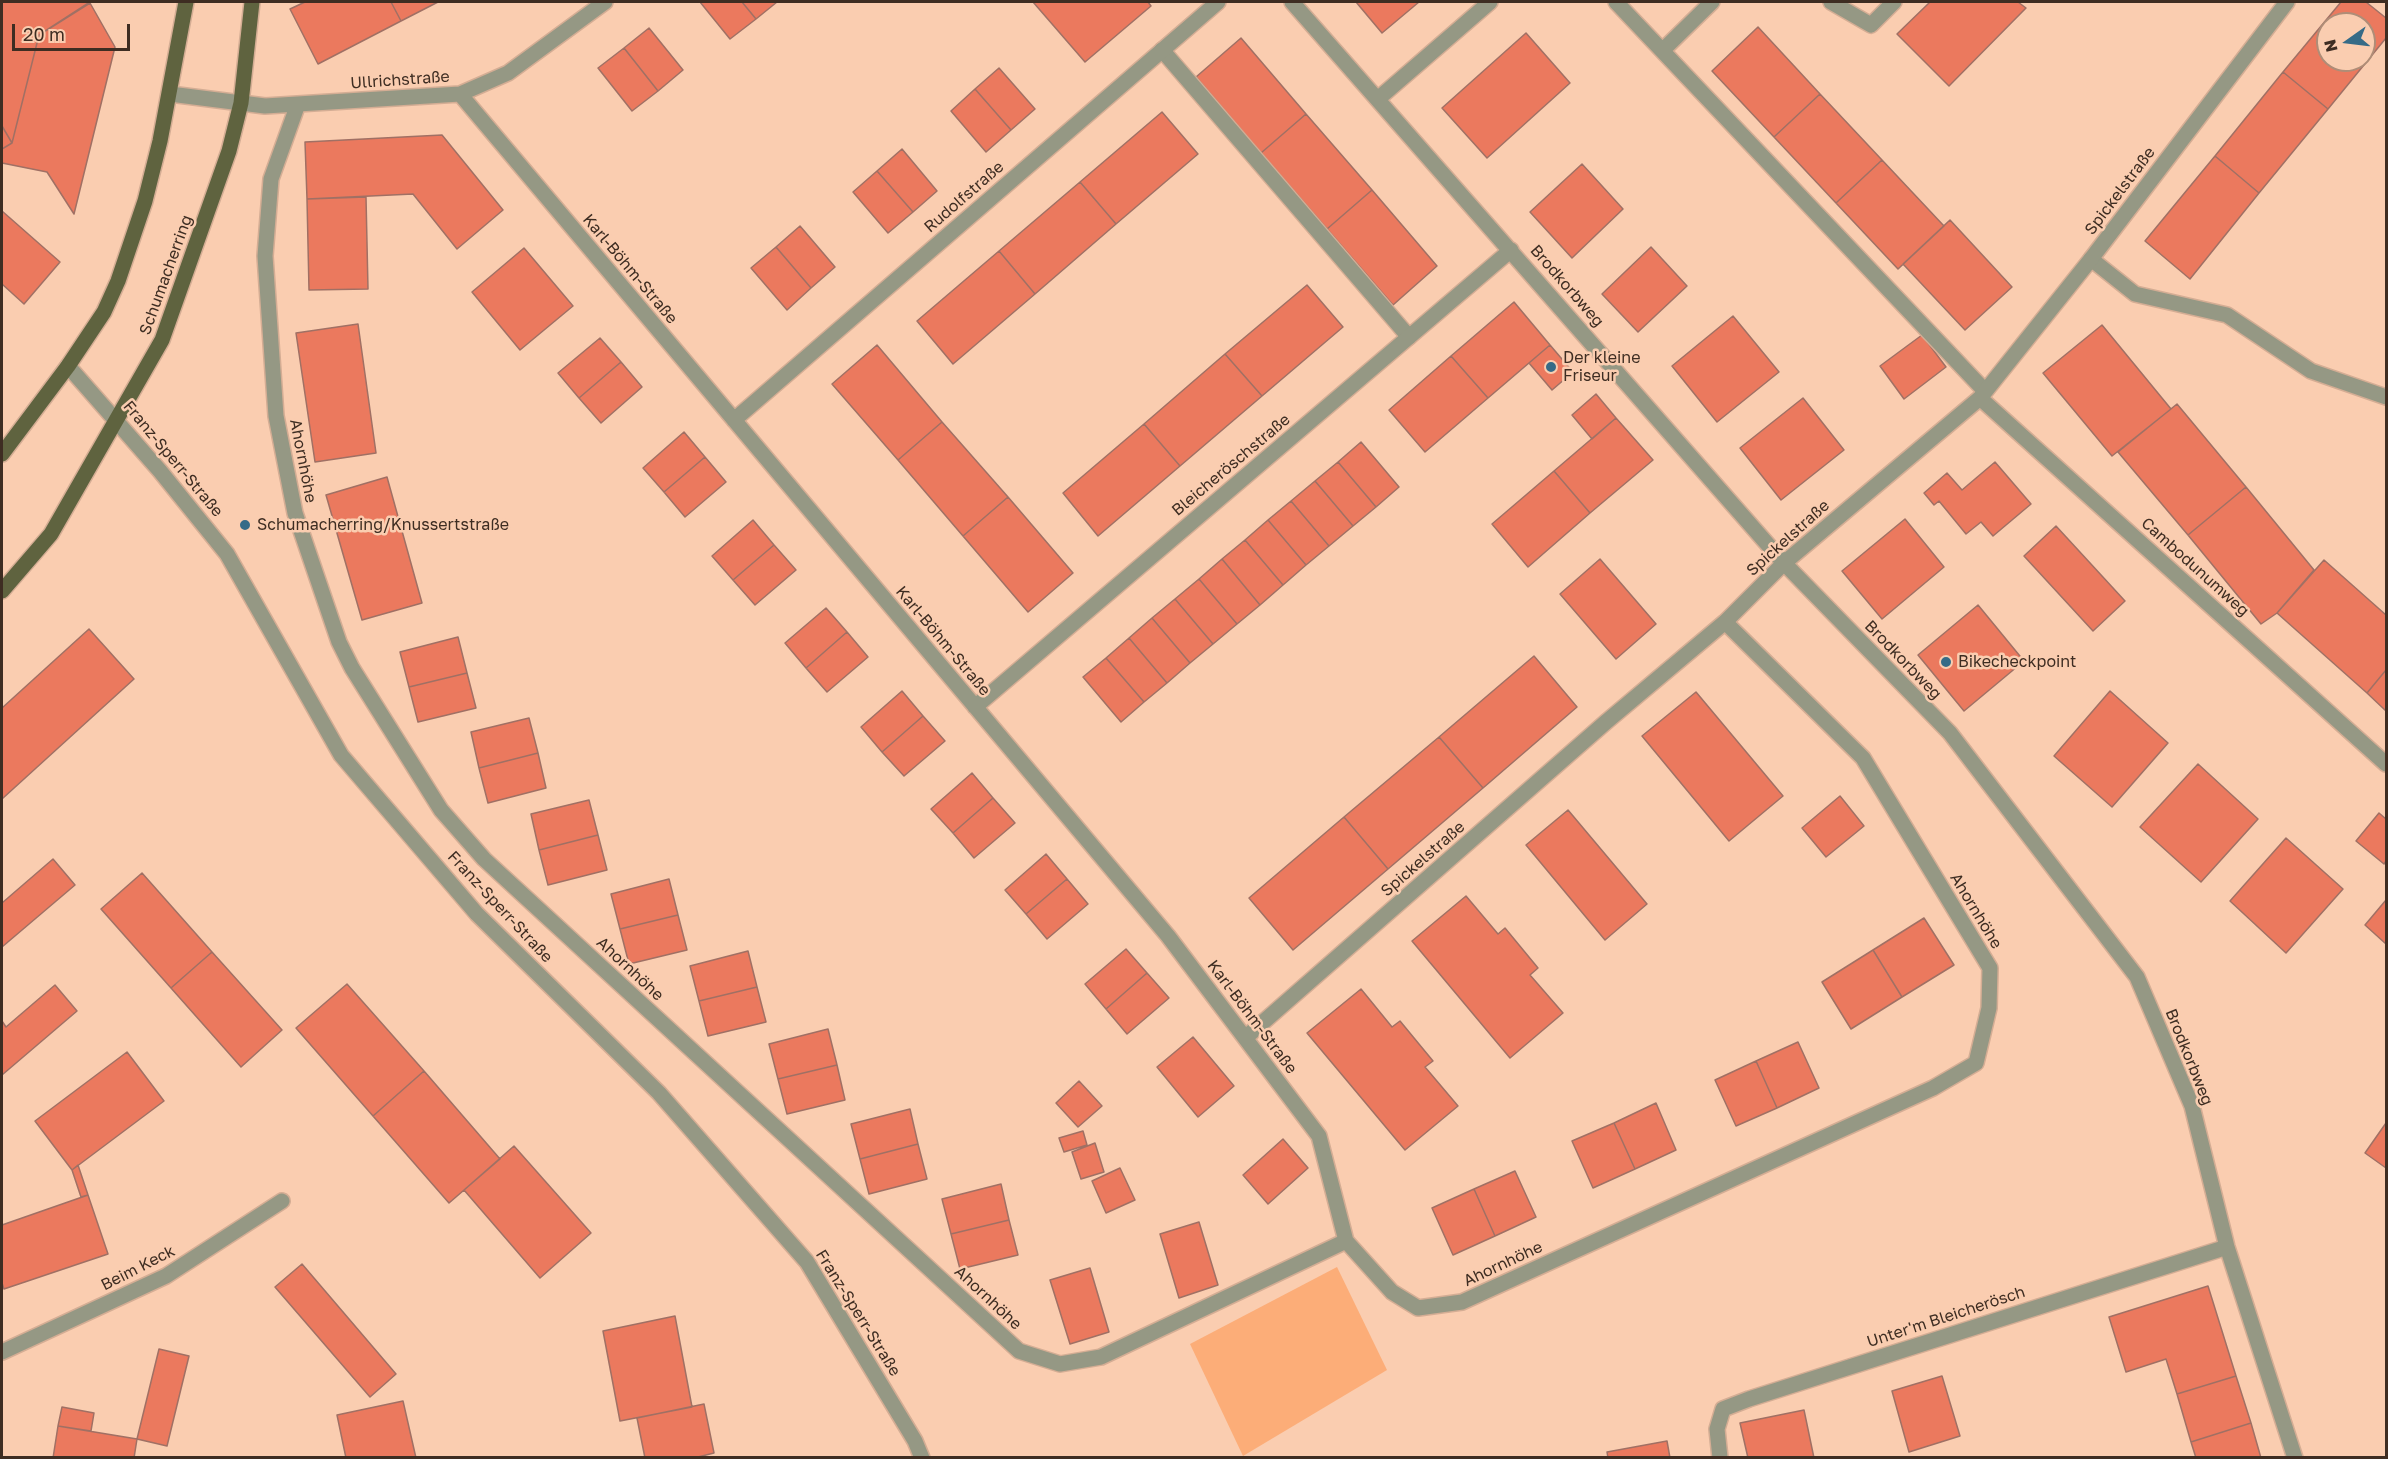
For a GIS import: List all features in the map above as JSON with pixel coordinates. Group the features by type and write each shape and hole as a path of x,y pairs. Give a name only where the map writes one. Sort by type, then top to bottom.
{"main road":[{"path":"2,454 68,366 104,312 118,281 145,201 170,94 186,2"},
{"name":"Schumacherring","path":"2,591 51,534 162,340 229,151 241,103 252,2"}],"street":[{"name":"Ullrichstraße","path":"170,94 265,106 460,94 508,73 605,2"},
{"name":"Rudolfstraße","path":"734,420 1218,2"},
{"name":"Brodkorbweg","path":"1292,2 1379,98 1784,563 1950,733 2137,977 2192,1106 2227,1247 2295,1458"},
{"path":"1379,98 1490,2"},
{"name":"Cambodunumweg","path":"1616,2 1983,394 2386,764"},
{"path":"1663,50 1712,2"},
{"path":"1831,2 1871,25 1894,2"},
{"name":"Spickelstraße","path":"1245,1038 1606,722 1725,622 1784,563 1983,394 2091,259 2286,2"},
{"path":"1162,50 1410,337"},
{"name":"Karl-Böhm-Straße","path":"460,94 1168,936 1319,1136 1346,1241"},
{"name":"Ahornhöhe","path":"298,104 272,179 265,256 276,416 295,513 339,642 352,668 441,810 484,859 1019,1351 1060,1365 1101,1358 1346,1241 1392,1292 1418,1308 1462,1302 1933,1088 1976,1064 1989,1008 1990,968 1863,758 1725,622"},
{"name":"Bleicheröschstraße","path":"975,707 1511,250"},
{"path":"2091,259 2135,294 2227,315 2311,371 2386,397"},
{"name":"Franz-Sperr-Straße","path":"68,366 227,554 341,755 477,914 659,1093 807,1262 915,1441 922,1458"},
{"name":"Beim Keck","path":"2,1352 166,1276 282,1201"},
{"name":"Unter'm Bleicherösch","path":"1720,1458 1717,1429 1723,1409 2227,1247"}],"shaded area":[{"path":"1337,1267 1387,1370 1243,1456 1190,1344"}],"building":[{"path":"2,2 90,2 39,35 12,143 2,126"},
{"path":"305,2 391,2 401,21 318,64 290,9"},
{"path":"391,2 438,2 401,21"},
{"path":"700,2 742,2 756,19 730,39"},
{"path":"742,2 777,2 756,19"},
{"path":"1033,2 1148,2 1151,6 1085,62"},
{"path":"1356,2 1419,2 1382,33"},
{"path":"1930,2 2018,2 2026,8 1949,86 1897,34"},
{"path":"2341,2 2366,2 2386,18 2386,38 2376,50 2376,12 2333,12"},
{"path":"90,3 115,47 74,214 47,172 2,163 2,149 12,143 39,35"},
{"path":"1758,27 1820,94 1774,137 1712,71"},
{"path":"649,28 683,70 658,91 624,48"},
{"path":"2316,32 2316,72 2358,72 2328,109 2283,72"},
{"path":"1526,33 1570,83 1487,158 1442,108"},
{"path":"1241,38 1306,114 1261,153 1196,77"},
{"path":"624,48 658,91 632,111 598,68"},
{"path":"999,68 1035,109 1011,130 975,89"},
{"path":"2283,72 2328,109 2259,193 2215,156"},
{"path":"975,89 1011,130 986,152 951,111"},
{"path":"1820,94 1882,160 1836,203 1774,137"},
{"path":"1162,112 1198,154 1116,224 1080,182"},
{"path":"1306,114 1372,190 1327,229 1261,153"},
{"path":"2,126 12,143 2,149"},
{"path":"442,135 503,210 457,249 413,194 307,199 305,142"},
{"path":"902,149 937,191 913,212 877,171"},
{"path":"2215,156 2259,193 2190,279 2145,241"},
{"path":"1882,160 1944,226 1898,269 1836,203"},
{"path":"1582,164 1623,209 1572,258 1530,212"},
{"path":"877,171 913,212 888,233 853,192"},
{"path":"1080,182 1116,224 1035,294 999,251"},
{"path":"1372,190 1437,266 1393,305 1327,229"},
{"path":"366,197 368,289 309,290 307,199"},
{"path":"2,211 60,262 24,304 2,284"},
{"path":"1950,220 2012,287 1965,330 1903,264"},
{"path":"800,226 835,267 811,288 776,247"},
{"path":"776,247 811,288 787,310 751,268"},
{"path":"1651,247 1687,286 1638,332 1602,294"},
{"path":"524,248 573,306 520,350 472,292"},
{"path":"999,251 1035,294 953,364 917,321"},
{"path":"1307,285 1343,327 1262,396 1225,354"},
{"path":"1514,302 1550,345 1488,398 1451,356"},
{"path":"1733,316 1779,372 1717,422 1672,366"},
{"path":"358,324 376,453 315,462 296,333"},
{"path":"2102,325 2171,409 2112,456 2043,373"},
{"path":"1922,335 1946,367 1904,399 1880,366"},
{"path":"600,338 621,362 579,398 558,373"},
{"path":"877,345 942,422 898,460 832,384"},
{"name":"Der kleine Friseur","path":"1550,345 1573,372 1552,390 1529,363"},
{"path":"1225,354 1262,396 1180,466 1144,424"},
{"path":"1451,356 1488,398 1425,452 1389,410"},
{"path":"621,362 642,387 601,423 579,398"},
{"path":"1596,394 1616,418 1592,439 1572,415"},
{"path":"1803,398 1844,450 1781,500 1740,448"},
{"path":"2177,404 2246,487 2188,535 2118,452"},
{"path":"1616,418 1653,460 1590,513 1554,471"},
{"path":"942,422 1008,497 963,536 898,460"},
{"path":"1144,424 1180,466 1098,536 1063,493"},
{"path":"684,432 705,457 664,492 643,468"},
{"path":"1361,442 1399,487 1376,507 1338,462"},
{"path":"705,457 726,482 685,517 664,492"},
{"path":"1338,462 1376,507 1353,526 1315,481"},
{"path":"1995,462 2031,504 1993,536 1981,522 1966,534 1939,501 1934,505 1924,493 1947,473 1962,490"},
{"path":"1554,471 1590,513 1528,567 1492,524"},
{"path":"387,477 422,603 362,620 326,495"},
{"path":"1315,481 1353,526 1329,546 1291,501"},
{"path":"2246,487 2314,570 2277,613 2261,624 2188,535"},
{"path":"1008,497 1073,573 1028,612 963,536"},
{"path":"1291,501 1329,546 1306,565 1268,520"},
{"path":"1905,519 1944,567 1882,619 1842,571"},
{"path":"753,520 774,545 733,580 712,556"},
{"path":"1268,520 1306,565 1283,585 1245,540"},
{"path":"2056,526 2125,601 2093,631 2024,556"},
{"path":"1245,540 1283,585 1260,605 1222,559"},
{"path":"774,545 796,570 755,605 733,580"},
{"path":"1222,559 1260,605 1237,624 1199,579"},
{"path":"1600,559 1656,624 1616,659 1560,594"},
{"path":"2324,560 2386,615 2386,670 2367,693 2277,613"},
{"path":"1199,579 1237,624 1213,644 1175,599"},
{"path":"1175,599 1213,644 1190,663 1152,618"},
{"path":"1978,605 2024,661 1964,711 1918,655"},
{"path":"826,608 847,632 806,668 785,643"},
{"path":"1152,618 1190,663 1167,683 1129,638"},
{"path":"89,629 134,679 2,799 2,708"},
{"path":"847,632 868,657 827,692 806,668"},
{"path":"458,637 467,673 409,687 400,652"},
{"path":"1129,638 1167,683 1144,702 1106,658"},
{"path":"1534,656 1577,707 1483,788 1439,737"},
{"path":"1106,658 1144,702 1121,722 1083,677"},
{"path":"2386,670 2386,711 2367,693"},
{"path":"467,673 476,708 418,722 409,687"},
{"path":"902,691 923,716 882,752 861,727"},
{"path":"2110,691 2168,743 2112,807 2054,756"},
{"path":"1696,692 1783,796 1729,841 1642,736"},
{"path":"923,716 945,741 904,776 882,752"},
{"path":"529,718 538,753 479,768 471,732"},
{"path":"1439,737 1483,788 1388,869 1344,817"},
{"path":"538,753 546,788 488,803 479,768"},
{"path":"2198,764 2258,819 2201,882 2140,827"},
{"path":"972,773 993,798 953,833 931,809"},
{"path":"1840,796 1864,826 1826,857 1802,828"},
{"path":"993,798 1015,823 974,858 953,833"},
{"path":"589,800 598,835 539,850 531,814"},
{"path":"1568,810 1647,904 1605,940 1526,845"},
{"path":"2379,813 2386,819 2386,861 2384,864 2356,841"},
{"path":"1344,817 1388,869 1293,950 1249,898"},
{"path":"598,835 607,870 548,885 539,850"},
{"path":"2286,838 2343,889 2286,953 2230,901"},
{"path":"1046,854 1067,879 1026,914 1005,890"},
{"path":"53,859 75,885 2,947 2,903"},
{"path":"142,873 212,952 171,988 101,909"},
{"path":"669,879 678,915 620,929 611,894"},
{"path":"1067,879 1088,904 1047,939 1026,914"},
{"path":"1466,896 1498,934 1505,928 1538,968 1530,975 1563,1013 1510,1058 1412,941"},
{"path":"2386,900 2386,944 2365,925"},
{"path":"678,915 687,950 629,964 620,929"},
{"path":"1924,918 1954,965 1902,997 1873,950"},
{"path":"1126,949 1147,973 1106,1009 1085,984"},
{"path":"1873,950 1902,997 1851,1029 1822,982"},
{"path":"748,951 757,987 699,1001 690,966"},
{"path":"212,952 282,1030 241,1067 171,988"},
{"path":"1147,973 1169,998 1127,1034 1106,1009"},
{"path":"347,984 424,1071 373,1116 296,1028"},
{"path":"55,985 77,1011 2,1075 2,1021 6,1027"},
{"path":"757,987 766,1022 708,1036 699,1001"},
{"path":"1361,989 1392,1027 1400,1021 1433,1061 1425,1067 1458,1106 1405,1150 1307,1033"},
{"path":"828,1029 837,1065 778,1079 769,1044"},
{"path":"1193,1037 1234,1086 1198,1117 1157,1067"},
{"path":"1798,1042 1819,1088 1777,1108 1756,1061"},
{"path":"127,1052 164,1101 72,1170 35,1121"},
{"path":"1756,1061 1777,1108 1736,1126 1715,1080"},
{"path":"837,1065 845,1100 787,1114 778,1079"},
{"path":"424,1071 500,1159 449,1203 373,1116"},
{"path":"1079,1081 1102,1106 1078,1127 1056,1103"},
{"path":"1656,1103 1676,1150 1635,1169 1614,1123"},
{"path":"910,1109 918,1144 860,1159 851,1124"},
{"path":"1614,1123 1635,1169 1593,1188 1572,1141"},
{"path":"2386,1123 2386,1168 2365,1153"},
{"path":"1083,1131 1087,1145 1064,1152 1059,1138"},
{"path":"1283,1139 1308,1168 1268,1204 1243,1175"},
{"path":"1095,1143 1104,1172 1081,1179 1072,1152"},
{"path":"918,1144 927,1179 869,1194 860,1159"},
{"path":"514,1146 591,1233 540,1278 464,1190"},
{"path":"78,1165 88,1195 81,1197 72,1170"},
{"path":"1120,1168 1135,1200 1106,1213 1092,1181"},
{"path":"1515,1171 1536,1217 1495,1236 1474,1189"},
{"path":"1001,1184 1009,1220 951,1234 942,1199"},
{"path":"1474,1189 1495,1236 1453,1255 1432,1208"},
{"path":"88,1195 108,1254 4,1289 2,1283 2,1225"},
{"path":"1009,1220 1018,1255 960,1269 951,1234"},
{"path":"1199,1222 1218,1285 1179,1298 1160,1234"},
{"path":"302,1264 396,1374 370,1397 275,1287"},
{"path":"1090,1268 1109,1332 1070,1344 1050,1280"},
{"path":"2208,1286 2236,1376 2177,1394 2166,1359 2126,1372 2109,1317"},
{"path":"675,1316 692,1407 620,1421 603,1331"},
{"path":"159,1349 189,1356 167,1446 137,1439"},
{"path":"1942,1376 1960,1436 1909,1452 1892,1391"},
{"path":"2236,1376 2251,1423 2191,1442 2177,1394"},
{"path":"403,1401 416,1458 346,1458 337,1415"},
{"path":"704,1404 714,1453 694,1458 645,1458 637,1418"},
{"path":"62,1407 94,1413 91,1431 58,1426"},
{"path":"1804,1410 1814,1458 1748,1458 1740,1423"},
{"path":"2251,1423 2261,1458 2196,1458 2191,1442"},
{"path":"58,1426 137,1439 134,1458 53,1458"},
{"path":"1667,1441 1670,1458 1608,1458 1607,1452"}],"place":[{"name":"Der kleine Friseur","path":"1551,367"},
{"name":"Schumacherring/Knussertstraße","path":"245,525"},
{"name":"Bikecheckpoint","path":"1946,662"}]}
